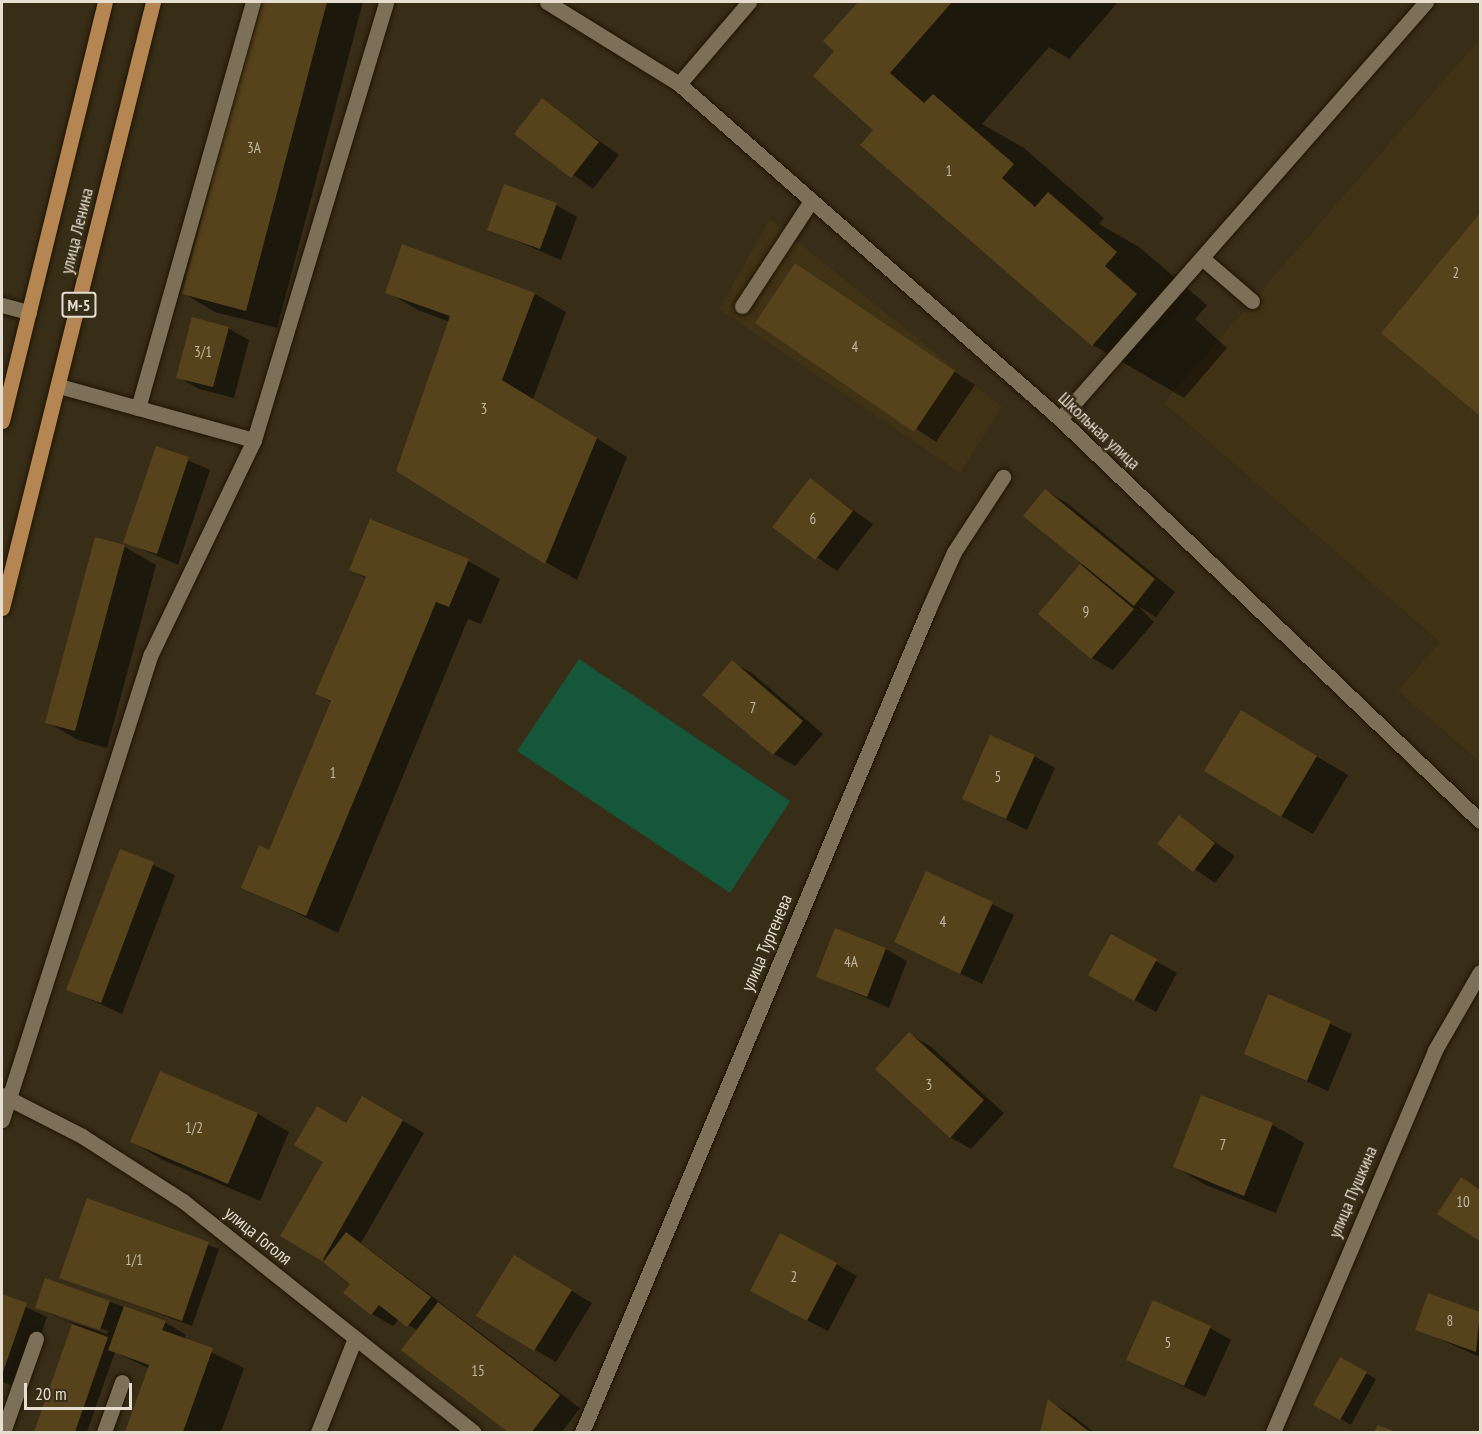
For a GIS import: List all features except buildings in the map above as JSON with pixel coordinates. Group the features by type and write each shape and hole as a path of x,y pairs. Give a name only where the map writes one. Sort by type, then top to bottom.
{"main road":[{"name":"улица Ленина","path":"2,421 105,2"},
{"name":"улица Ленина","path":"2,608 153,2"}],"street":[{"path":"138,408 253,2"},
{"path":"2,1120 5,1097 151,654 254,440 386,2"},
{"name":"Школьная улица","path":"547,2 679,84 1060,419 1480,820"},
{"path":"679,84 748,2"},
{"path":"1060,419 1426,2"},
{"path":"742,306 811,201"},
{"path":"1202,258 1252,301"},
{"path":"2,305 29,312"},
{"path":"59,386 254,440"},
{"name":"улица Тургенева","path":"582,1432 929,608 954,552 1003,477"},
{"name":"улица Пушкина","path":"1273,1432 1435,1050 1480,972"},
{"name":"улица Гоголя","path":"5,1097 82,1136 183,1201 473,1432"},
{"path":"318,1432 355,1338"},
{"path":"3,1432 36,1339"},
{"path":"104,1432 122,1382"}],"shaded area":[{"path":"1479,40 1480,762 1398,691 1440,642 1164,403"},
{"path":"770,219 1002,407 960,473 719,309"}],"green space":[{"path":"579,659 790,801 730,893 517,751"}]}
